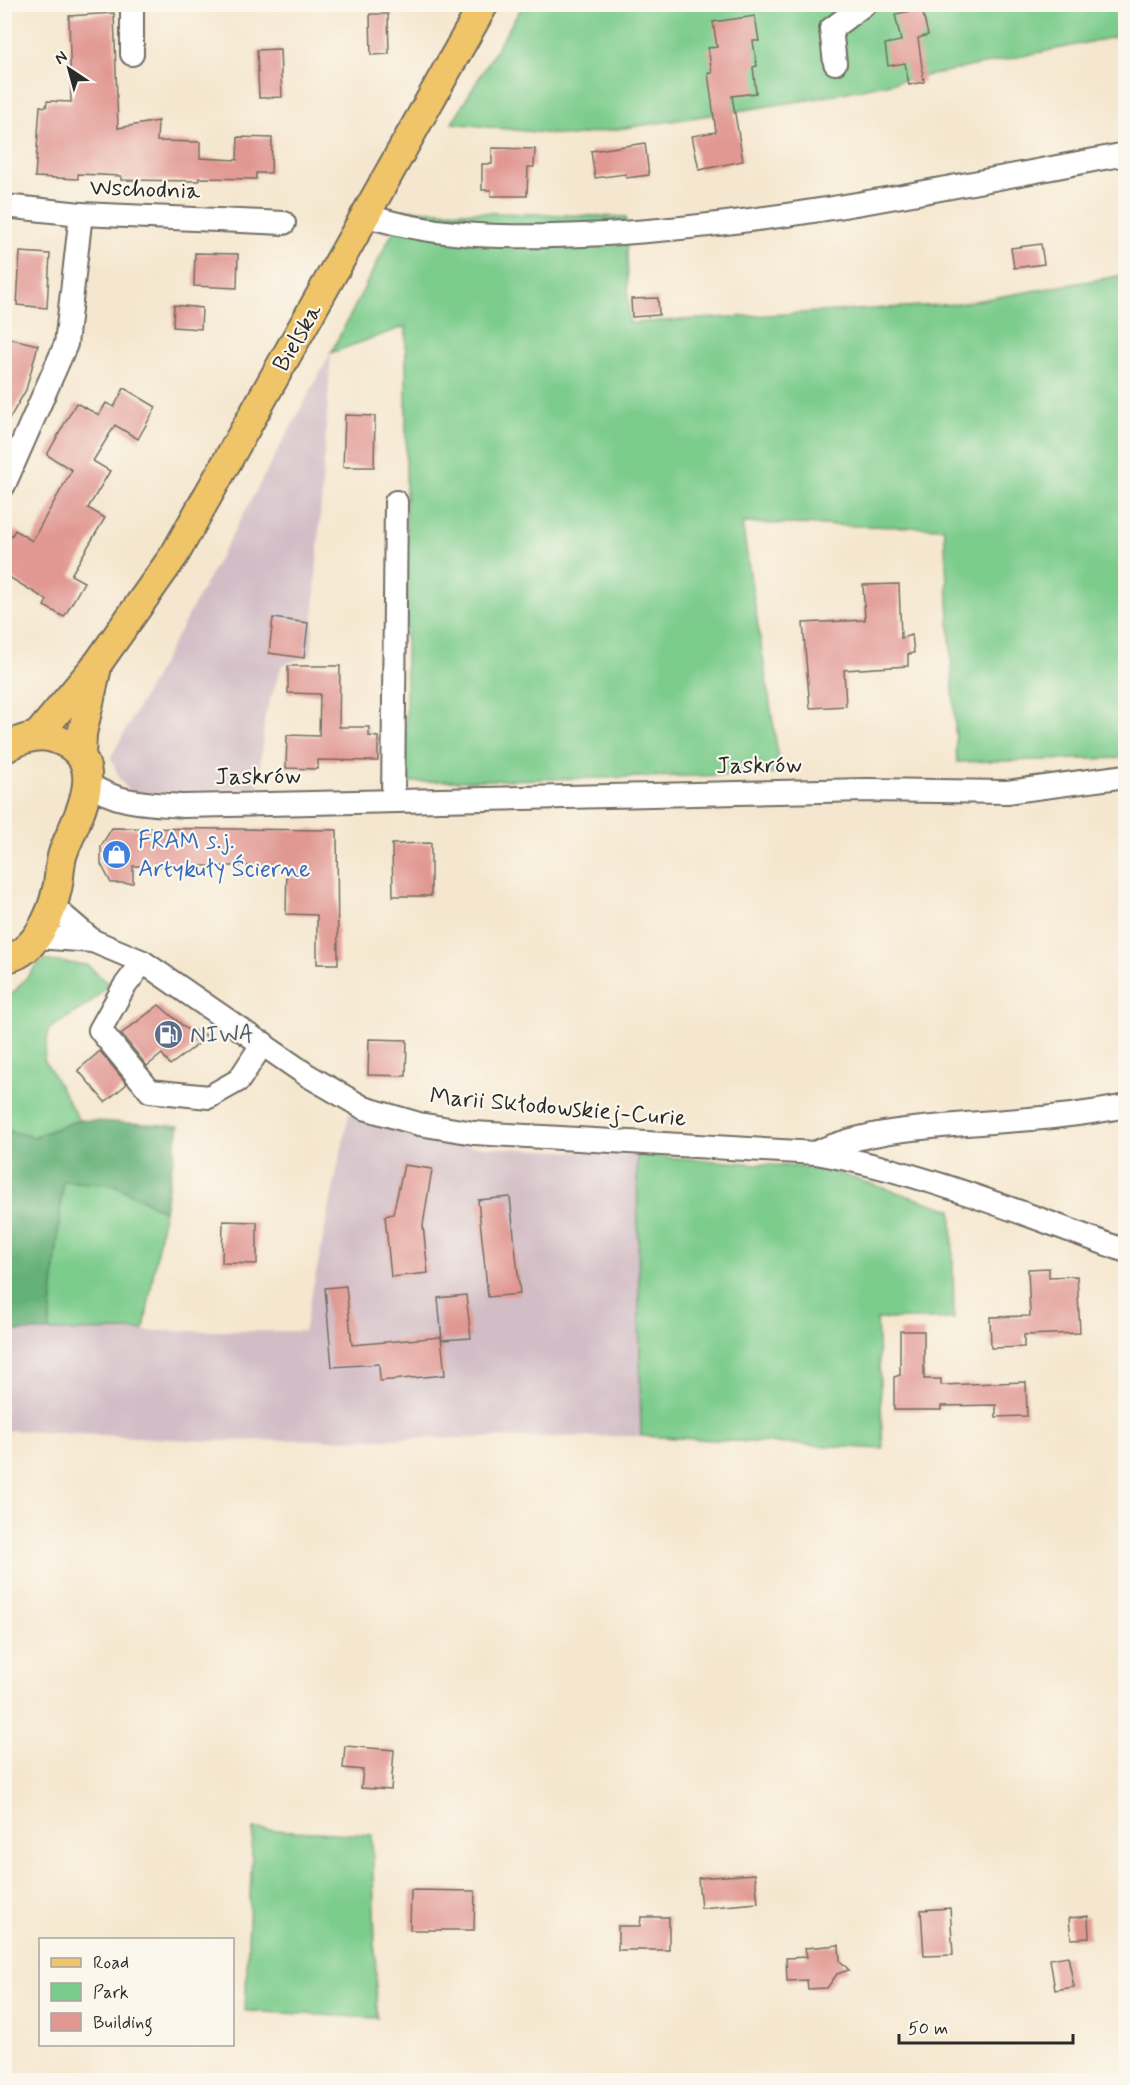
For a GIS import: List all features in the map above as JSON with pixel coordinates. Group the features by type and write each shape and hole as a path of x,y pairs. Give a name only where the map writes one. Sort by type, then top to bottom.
{"main road":[{"name":"Bielska","path":"37,736 98,663 175,554 368,216 484,4"},
{"name":"Bielska","path":"36,937 52,906 62,855 81,815 84,769 82,734 98,663"},
{"path":"4,749 37,736 65,742 84,769"},
{"path":"6,960 36,937"}],"street":[{"path":"132,4 132,54"},
{"path":"835,63 831,29 865,4"},
{"path":"368,216 405,228 496,237 668,230 784,217 1125,154"},
{"name":"Wschodnia","path":"4,206 81,214 284,223"},
{"path":"4,485 66,344 81,214"},
{"path":"393,801 396,502"},
{"name":"Jaskrów","path":"84,769 110,797 124,802 183,806 867,790 1007,792 1125,776"},
{"name":"Jaskrów","path":"81,815 124,802"},
{"name":"Marii Skłodowskiej-Curie","path":"52,906 93,941 143,962 307,1075 364,1108 419,1124 474,1133 816,1153 915,1175 1125,1251"},
{"name":"Marii Skłodowskiej-Curie","path":"36,937 93,941"},
{"path":"143,962 124,987 100,1030 150,1091 209,1097 239,1080 263,1043"},
{"name":"Marii Skłodowskiej-Curie","path":"816,1153 837,1143 917,1128 1079,1115 1125,1106"}],"shaded area":[{"path":"331,353 311,655 282,665 265,715 258,788 131,794 119,778 111,757"},
{"path":"349,1113 468,1146 637,1155 641,1436 208,1441 5,1430 4,1331 304,1331"}],"green space":[{"path":"523,5 1125,5 1125,35 808,100 572,136 452,123"},
{"path":"404,210 626,217 629,323 957,304 1125,275 1125,758 957,762 944,528 742,523 781,774 406,782 406,326 331,353"},
{"path":"42,960 87,965 109,984 90,1003 49,1029 44,1059 79,1120 33,1137 5,1130 5,1002"},
{"path":"79,1120 179,1126 164,1211 115,1185 63,1181 49,1331 5,1331 5,1130 34,1137"},
{"path":"637,1155 825,1169 952,1210 954,1319 877,1319 883,1449 641,1436"},
{"path":"63,1181 115,1185 164,1211 144,1330 49,1331"},
{"path":"253,1829 372,1835 377,2018 245,2011"}],"building":[{"path":"922,9 928,35 918,38 924,82 909,85 905,63 888,66 885,44 901,41 895,14"},
{"path":"114,13 118,128 158,121 157,141 200,142 200,158 237,160 238,137 272,138 271,173 256,173 256,179 199,178 199,181 121,180 121,176 78,174 78,179 35,177 40,106 46,107 47,101 71,102 69,16"},
{"path":"370,14 388,14 389,54 371,55"},
{"path":"755,16 759,41 753,41 757,66 753,67 756,93 732,96 743,161 699,170 692,136 716,132 708,73 712,73 708,48 717,47 713,22"},
{"path":"280,49 282,97 259,98 257,50"},
{"path":"645,143 649,175 626,178 625,174 595,178 591,151"},
{"path":"492,148 535,149 534,167 528,167 527,196 491,196 491,190 482,190 482,164 492,164"},
{"path":"1041,244 1044,264 1014,268 1011,248"},
{"path":"20,252 50,254 47,308 17,305"},
{"path":"195,253 238,254 237,288 194,286"},
{"path":"658,298 659,315 632,317 631,299"},
{"path":"174,305 202,308 201,329 173,327"},
{"path":"4,337 38,345 26,390 4,428"},
{"path":"124,388 156,407 138,439 115,425 93,461 110,471 88,508 105,518 71,575 84,582 64,617 44,606 47,600 4,574 4,548 15,530 32,541 72,470 47,455 76,403 99,415 106,403 114,407"},
{"path":"345,415 375,416 374,467 343,467"},
{"path":"899,584 901,638 912,635 914,653 908,654 908,666 844,670 846,706 810,708 803,623 865,620 863,585"},
{"path":"273,618 308,623 304,658 269,653"},
{"path":"288,666 340,666 339,727 369,727 369,736 378,737 378,761 318,760 318,769 286,768 287,735 319,736 320,694 288,693"},
{"path":"112,828 337,830 338,964 317,964 317,915 286,914 287,866 133,866 133,883 111,883 101,864 101,846"},
{"path":"431,843 431,896 393,896 392,844"},
{"name":"NIWA","path":"159,1005 189,1031 209,1036 170,1065 162,1054 147,1066 121,1034"},
{"path":"369,1039 407,1040 406,1076 368,1075"},
{"path":"100,1051 127,1084 105,1102 78,1070"},
{"path":"404,1165 432,1169 423,1225 428,1273 391,1277 385,1216 393,1214"},
{"path":"510,1197 520,1294 488,1297 478,1200"},
{"path":"223,1221 257,1222 257,1264 222,1263"},
{"path":"1049,1268 1049,1277 1077,1276 1080,1333 1024,1335 1024,1347 991,1348 990,1317 1030,1316 1028,1269"},
{"path":"346,1286 352,1345 441,1337 445,1375 380,1381 379,1364 332,1367 325,1288"},
{"path":"466,1295 471,1338 442,1340 438,1298"},
{"path":"900,1331 924,1331 924,1379 941,1379 941,1385 1026,1382 1027,1416 996,1417 996,1405 941,1406 941,1410 894,1410 894,1377 900,1375"},
{"path":"345,1746 394,1750 391,1790 361,1788 363,1770 343,1768"},
{"path":"755,1874 758,1903 701,1908 698,1878"},
{"path":"411,1890 475,1891 474,1930 410,1930"},
{"path":"950,1908 953,1955 924,1956 921,1910"},
{"path":"1088,1916 1089,1938 1071,1939 1069,1918"},
{"path":"641,1917 669,1917 669,1950 618,1950 618,1926 640,1926"},
{"path":"839,1945 840,1961 849,1970 837,1974 827,1988 808,1989 807,1980 787,1981 786,1958 807,1957 805,1948"},
{"path":"1068,1956 1074,1987 1055,1990 1050,1959"}],"place":[{"name":"FRAM s.j. Artykuły Ścierne","path":"117,855"},
{"name":"NIWA","path":"169,1035"}]}
